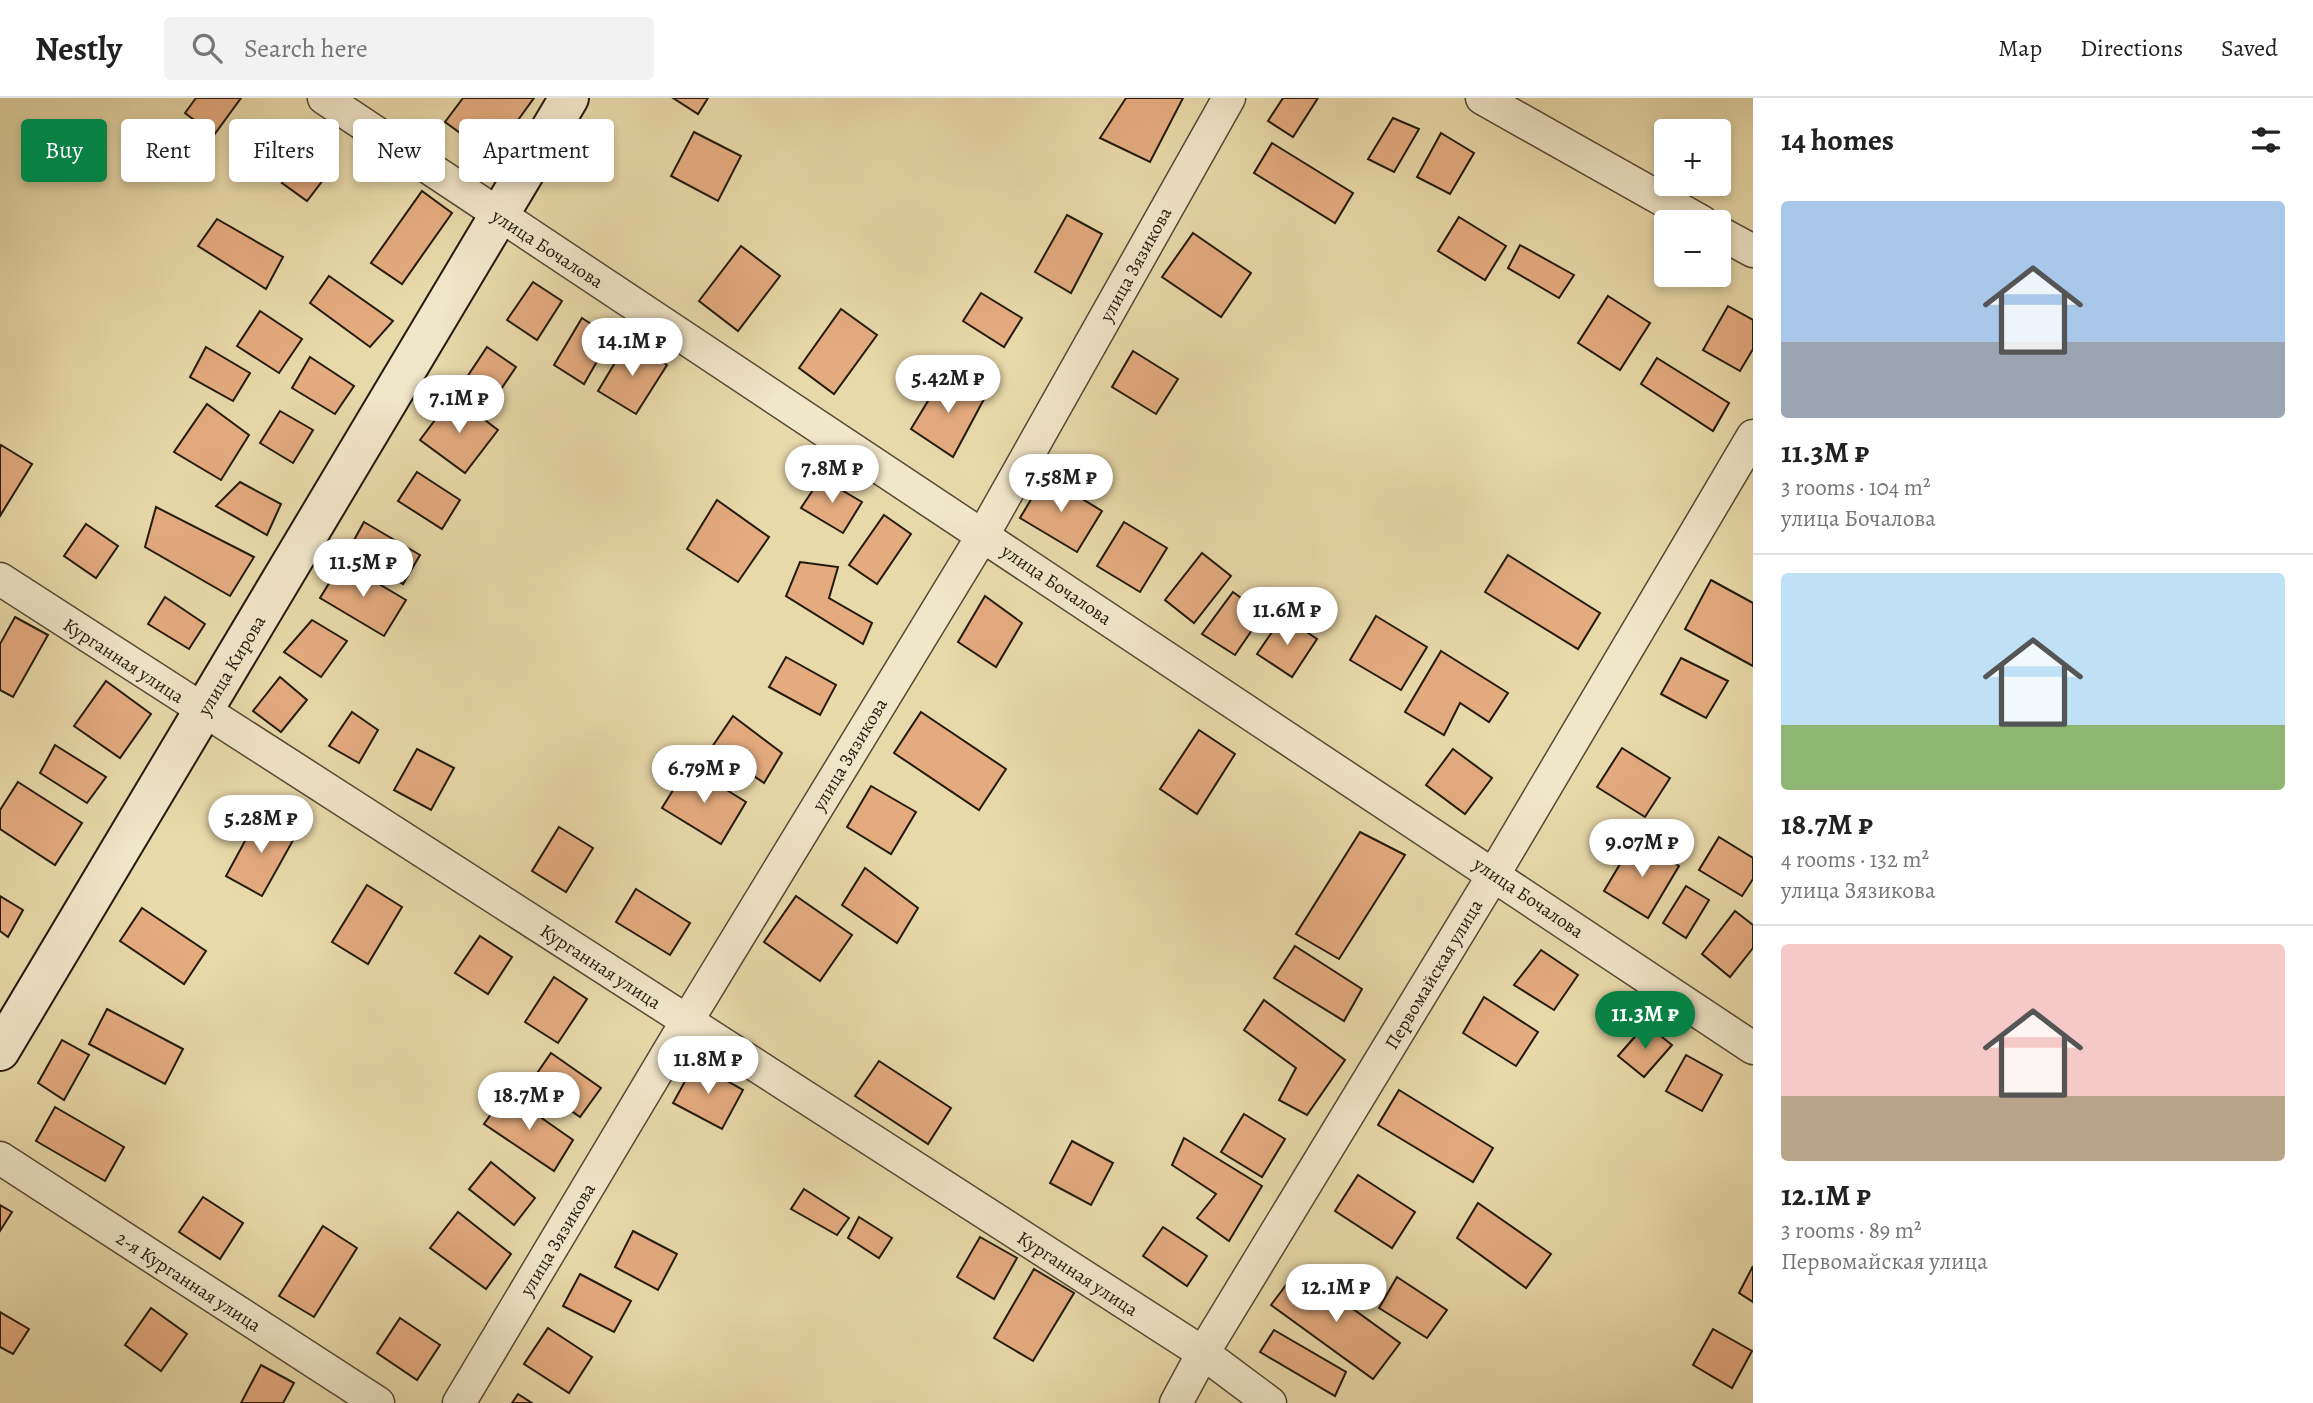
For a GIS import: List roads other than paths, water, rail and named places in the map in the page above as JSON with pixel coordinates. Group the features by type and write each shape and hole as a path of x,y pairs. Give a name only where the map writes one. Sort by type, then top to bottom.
{"street":[{"name":"улица Бочалова","path":"324,98 1753,1048"},
{"name":"улица Кирова","path":"0,1051 569,98"},
{"name":"улица Зязикова","path":"459,1403 687,1021 983,535 1229,98"},
{"path":"1482,98 1681,210"},
{"path":"1731,239 1753,251"},
{"name":"Первомайская улица","path":"1176,1403 1203,1353 1494,874 1753,436"},
{"name":"Курганная улица","path":"0,579 1203,1353 1270,1403"},
{"name":"2-я Курганная улица","path":"0,1158 378,1403"}]}
